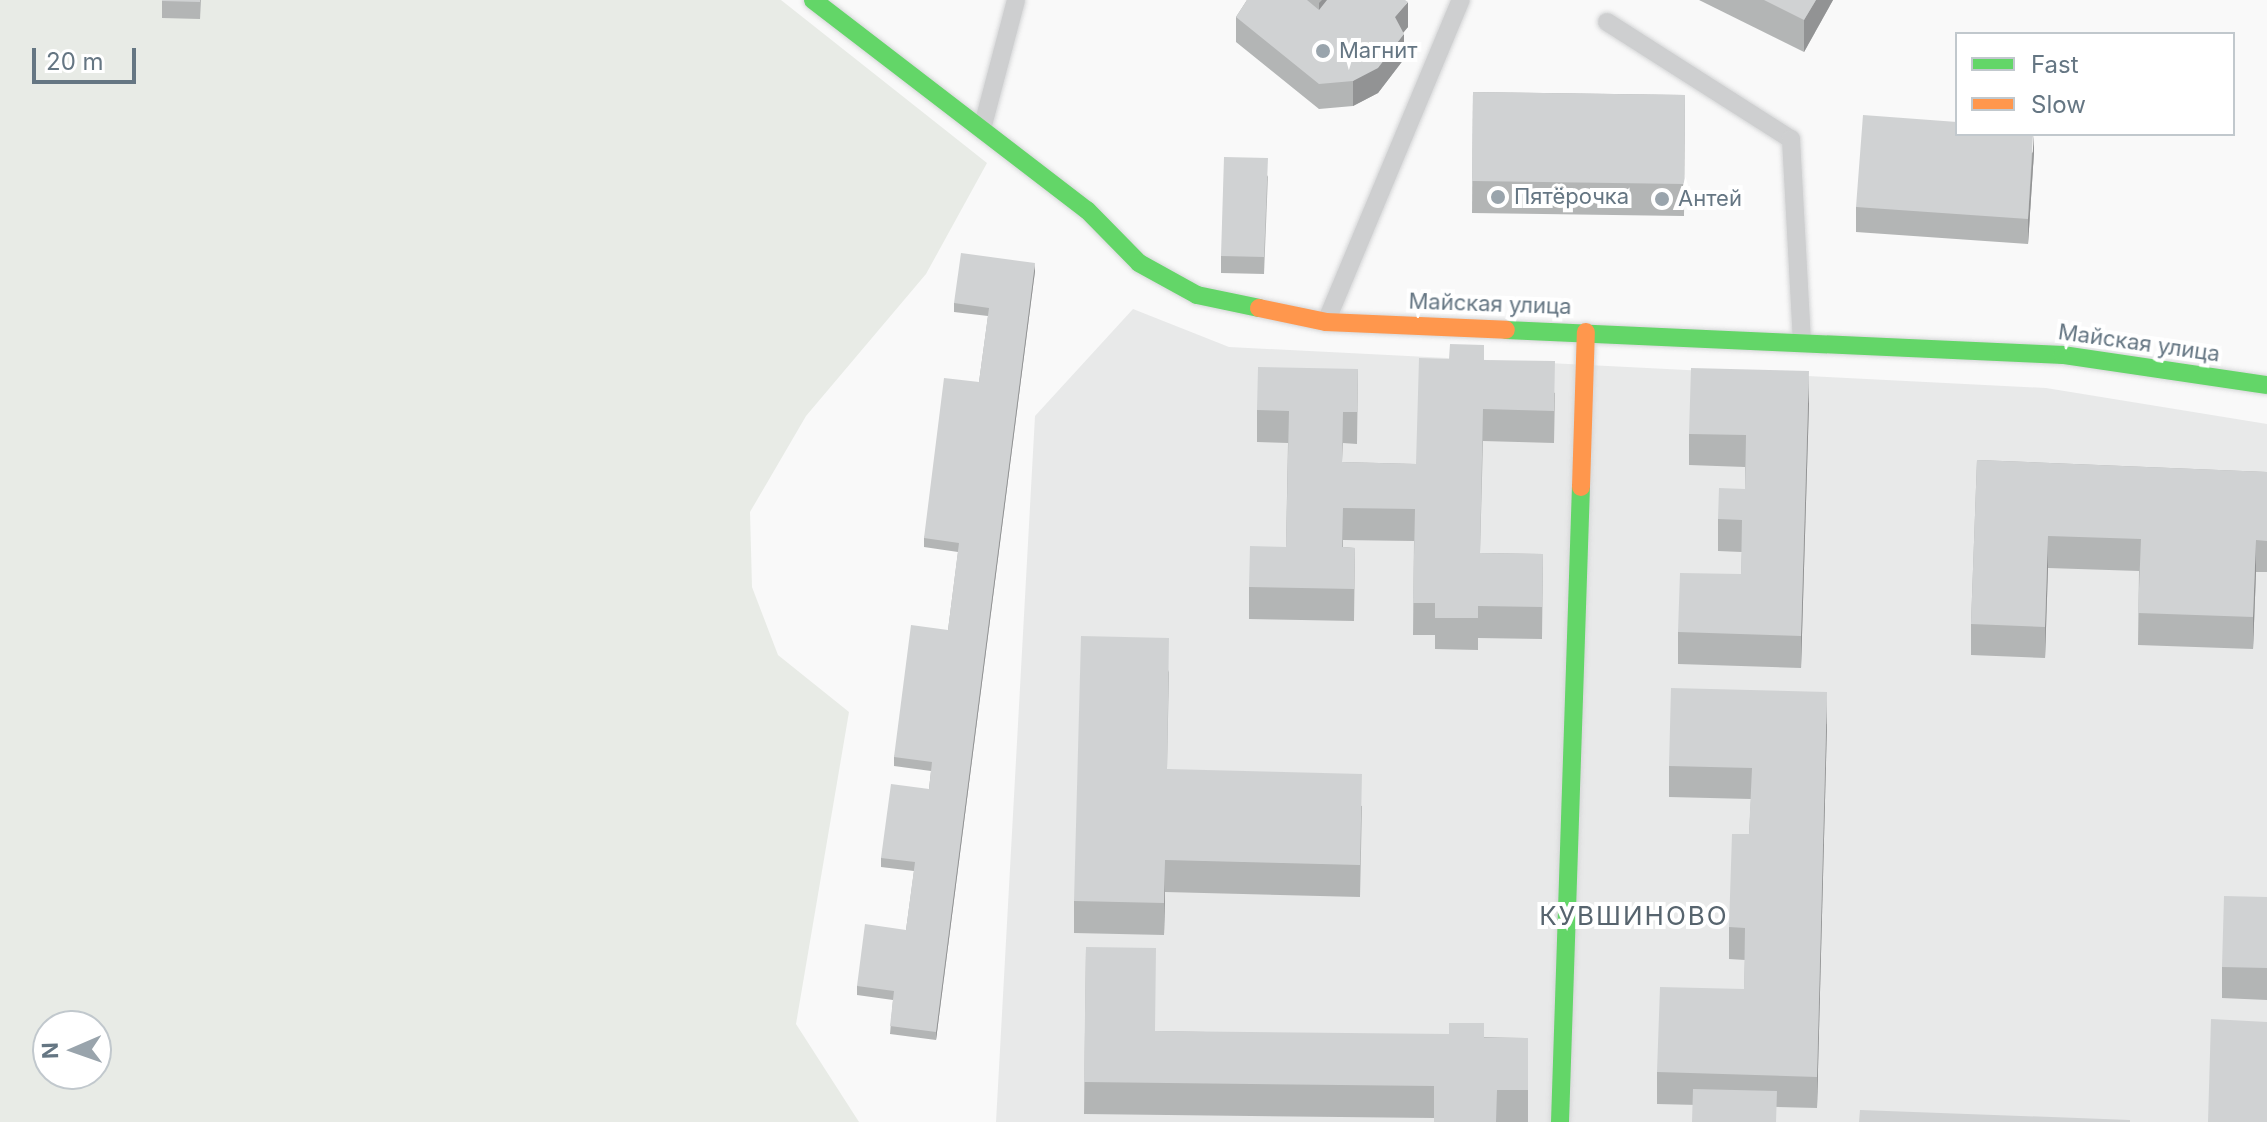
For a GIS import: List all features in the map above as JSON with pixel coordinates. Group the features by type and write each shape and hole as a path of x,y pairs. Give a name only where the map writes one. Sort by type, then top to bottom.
{"street":[{"name":"Майская улица","path":"813,0 1087,210 1139,263 1197,295 1326,322 2063,355 2267,385"},
{"path":"1560,1122 1586,332"}],"lane":[{"path":"982,129 1016,0"},
{"path":"1326,322 1461,0"},
{"path":"1607,22 1791,139 1802,342"}],"shaded area":[{"path":"0,0 781,0 987,163 926,274 806,416 750,512 752,587 778,655 849,712 796,1024 859,1122 0,1122"},
{"path":"1133,309 1229,347 2046,388 2267,424 2267,1122 996,1122 1035,416"}],"building":[{"path":"200,0 200,2 162,1"},
{"name":"Магнит","path":"1247,0 1307,0 1319,10 1327,0 1408,2 1395,17 1404,34 1378,68 1353,81 1319,84 1236,17"},
{"path":"1764,0 1816,0 1804,20"},
{"path":"1473,92 1685,95 1684,184 1472,181"},
{"path":"1863,115 1955,122 1955,136 2033,136 2028,219 1856,207"},
{"path":"1224,157 1268,158 1264,257 1221,256"},
{"path":"961,253 1035,263 936,1032 890,1026 894,991 857,986 865,924 906,930 915,862 881,858 891,784 929,789 932,762 894,757 911,625 948,630 959,543 924,538 944,378 979,382 989,308 954,303"},
{"path":"1450,344 1484,345 1484,360 1555,361 1554,411 1483,409 1480,553 1543,554 1542,607 1478,606 1478,618 1435,618 1435,603 1413,603 1415,509 1343,508 1342,547 1355,548 1354,589 1249,587 1250,546 1286,547 1289,411 1257,410 1258,367 1358,369 1357,412 1343,412 1342,462 1416,464 1419,358 1449,359"},
{"path":"1691,368 1809,371 1801,636 1678,632 1680,573 1741,574 1742,520 1718,519 1719,488 1745,489 1746,435 1689,434"},
{"path":"1977,460 2267,472 2267,541 2256,540 2253,617 2138,613 2141,539 2048,536 2045,627 1971,624"},
{"path":"1081,636 1169,638 1167,769 1362,774 1360,865 1165,860 1164,903 1074,901"},
{"path":"1671,688 1827,692 1817,1077 1657,1072 1660,987 1744,989 1745,928 1729,927 1732,834 1749,834 1752,768 1669,766"},
{"path":"2224,896 2267,897 2267,968 2222,967"},
{"path":"1086,947 1156,948 1155,1031 1449,1034 1449,1023 1484,1023 1484,1038 1528,1038 1528,1090 1497,1090 1496,1122 1434,1122 1434,1086 1084,1082"},
{"path":"2211,1019 2267,1022 2267,1122 2208,1122"},
{"path":"1693,1089 1777,1091 1776,1122 1692,1122"},
{"path":"1860,1110 2130,1120 2130,1122 1859,1122"}],"traffic: fast":[{"path":"813,0 1087,210 1139,263 1197,295 1259,308"},
{"path":"1506,330 2063,355 2267,385"},
{"path":"1560,1122 1581,487"}],"traffic: slow":[{"path":"1259,308 1326,322 1506,330"},
{"path":"1581,487 1586,332"}],"place":[{"name":"Магнит","path":"1323,51"},
{"name":"Пятёрочка","path":"1498,197"},
{"name":"Антей","path":"1662,199"}],"district":[{"name":"КУВШИНОВО","path":"1634,916"}]}
